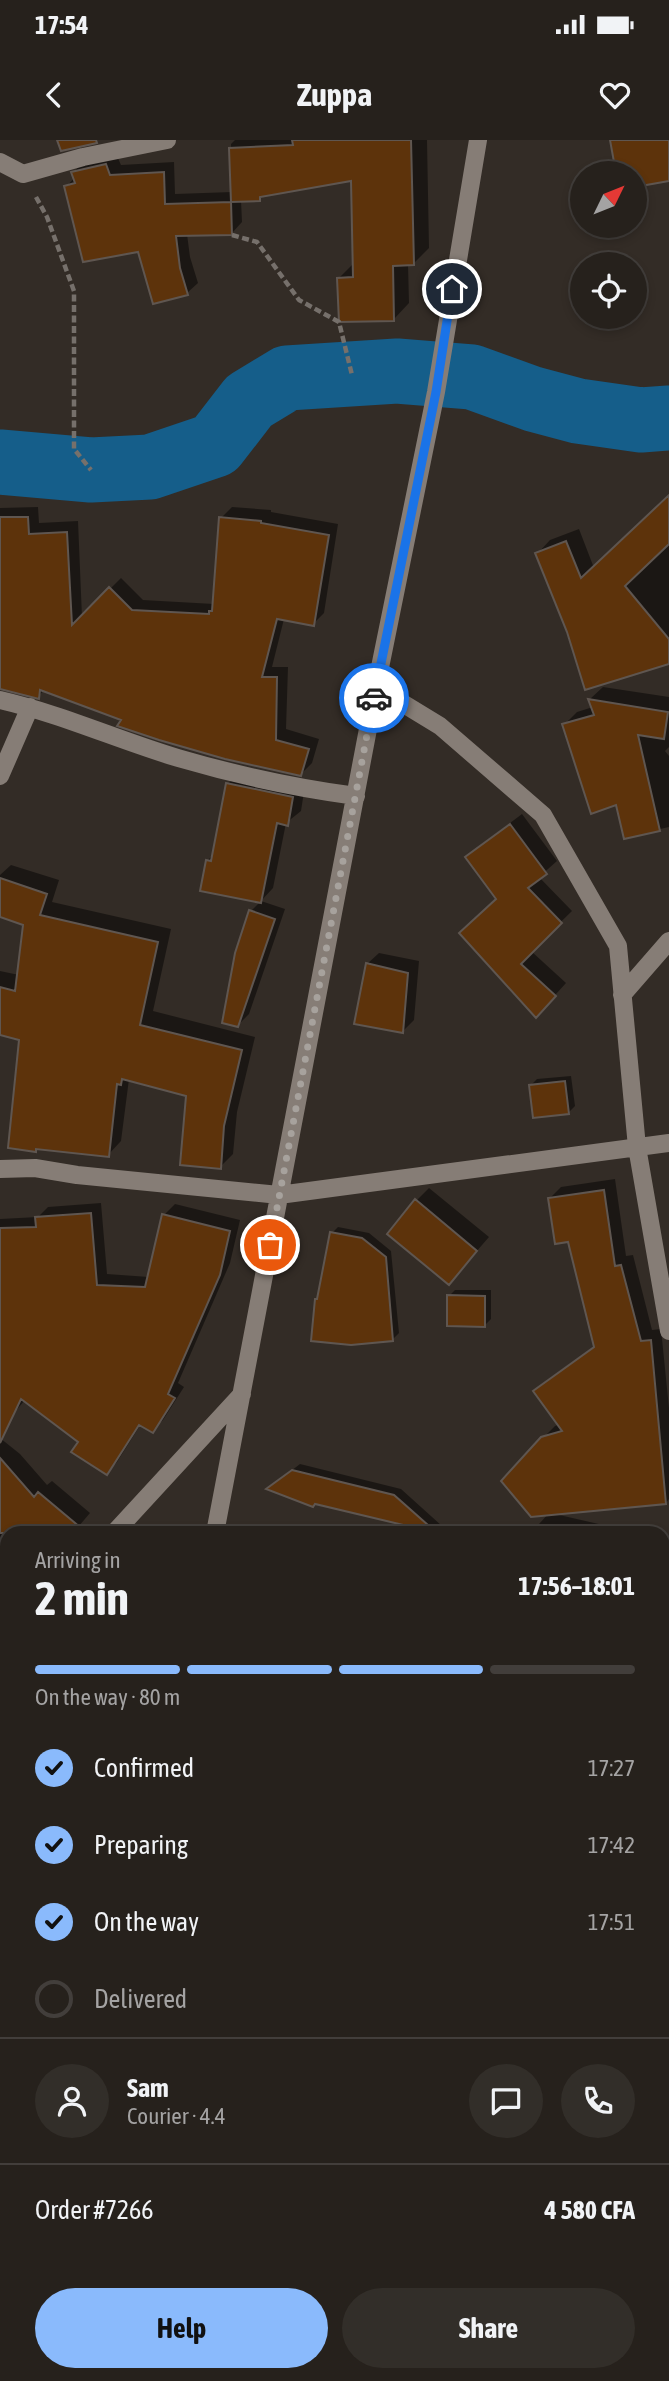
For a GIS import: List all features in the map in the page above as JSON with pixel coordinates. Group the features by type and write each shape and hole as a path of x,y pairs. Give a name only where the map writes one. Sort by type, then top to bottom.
{"street":[{"path":"0,162 23,174 83,157 167,140"},
{"path":"216,1526 376,687 436,392 478,140"},
{"path":"376,687 440,726 543,814 618,946 637,1147 669,1331"},
{"path":"0,700 30,706 178,758 301,788 356,796"},
{"path":"0,776 30,706"},
{"path":"622,995 669,941"},
{"path":"0,1169 36,1168 77,1175 279,1195 669,1143"},
{"path":"120,1526 242,1394"}],"path":[{"path":"23,174 47,217 74,291 74,449 91,470"},
{"path":"232,235 257,242 299,300 339,322 352,375"}],"building":[{"path":"57,140 96,140 97,143 61,151"},
{"path":"292,140 411,140 414,265 393,266 394,321 339,322 337,278 353,277 351,181 260,197 260,201 231,202 229,148 293,145"},
{"path":"610,140 669,140 669,181 648,185 648,161 614,161"},
{"path":"106,164 110,175 164,172 165,204 231,202 232,235 176,236 180,268 188,295 153,304 138,252 83,262 64,186 75,183 71,172"},
{"path":"669,495 669,544 625,586 669,639 669,664 585,690 567,632 535,553 566,541 581,578"},
{"path":"0,517 28,517 29,534 67,532 72,625 109,587 132,610 209,614 209,611 212,611 219,517 261,521 329,535 314,626 277,619 262,677 277,677 276,740 309,749 301,776 225,759 159,740 117,726 121,720 40,690 39,699 0,689"},
{"path":"588,699 668,712 664,739 638,735 660,831 624,839 616,805 591,814 562,724 594,715"},
{"path":"226,783 293,797 288,826 277,823 261,903 200,891 206,860 211,861"},
{"path":"510,824 547,874 528,888 562,923 521,964 556,996 536,1018 459,933 496,899 465,857"},
{"path":"0,878 47,894 40,915 158,942 140,1025 242,1050 224,1126 221,1169 180,1165 186,1096 122,1079 121,1085 117,1084 109,1157 8,1148 19,1040 0,1035 0,987 15,991 23,925 0,917"},
{"path":"249,910 275,919 238,1027 222,1023 235,953"},
{"path":"366,963 408,973 403,1033 354,1024"},
{"path":"565,1081 569,1114 533,1118 529,1085"},
{"path":"604,1190 615,1266 621,1265 641,1341 651,1340 666,1504 531,1517 501,1481 541,1437 562,1431 533,1391 594,1347 568,1242 555,1244 548,1198"},
{"path":"415,1199 477,1251 449,1285 387,1234"},
{"path":"91,1213 97,1285 145,1287 162,1214 230,1231 220,1275 168,1394 175,1398 153,1433 139,1425 107,1475 71,1452 78,1442 21,1399 0,1443 0,1228 36,1227 35,1217"},
{"path":"330,1232 362,1238 386,1257 393,1341 351,1345 311,1341 315,1299"},
{"path":"447,1295 485,1296 485,1327 447,1326"},
{"path":"0,1458 34,1497 38,1492 79,1526 0,1526"},
{"path":"292,1470 394,1495 429,1526 408,1526 315,1504 313,1507 266,1489"}],"waterway":[{"path":"0,462 91,470 150,467 215,445 249,401 287,378 397,371 472,377 533,399 578,411 641,420 669,418"}],"way so far":[{"path":"270,1245 374,698"}],"route":[{"path":"374,698 436,392 452,289"}]}
